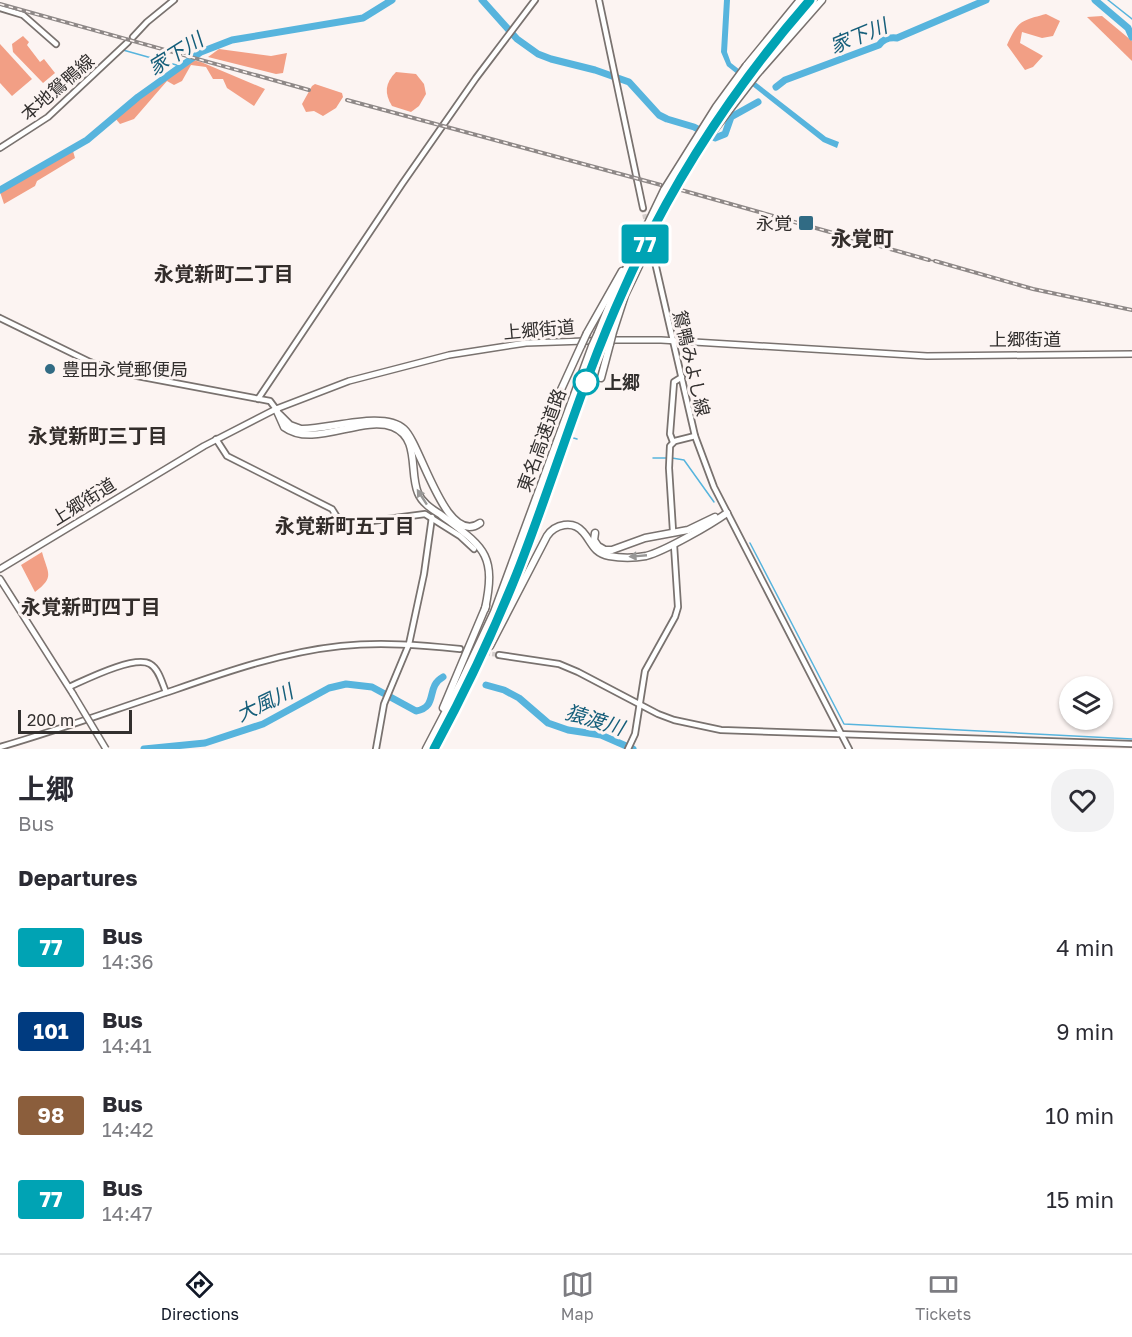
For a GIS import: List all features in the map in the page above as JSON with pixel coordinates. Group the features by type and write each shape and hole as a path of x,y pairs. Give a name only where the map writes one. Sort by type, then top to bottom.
{"highway":[{"name":"東名高速道路","path":"434,749 486,647 517,573 600,345 636,262 694,156 779,24 798,0"},
{"name":"東名高速道路","path":"425,749 461,682 494,612 597,333 664,190 716,106 751,70 810,0"},
{"path":"751,70 822,0"},
{"path":"602,378 613,332 625,296 658,227 661,213"},
{"path":"554,405 564,378 587,333 619,274 627,266"},
{"path":"276,410 290,425 301,429 375,421 392,422 401,426 415,442 438,496 450,515 460,524 468,527 480,523"},
{"path":"276,410 284,427 298,434 378,425 400,431 411,448 415,484 421,499 477,543 486,557 490,580 485,609"},
{"path":"450,720 529,569 553,529 562,525 577,527 584,532 593,548 605,555 639,557 655,552 727,513"},
{"path":"593,533 596,543 604,550 616,550 645,538 688,530 727,513"},
{"path":"425,749 485,609 495,578"}],"main road":[{"name":"上郷街道","path":"0,569 216,439 276,410 349,381 406,365 477,350 572,340 674,341 927,356 1132,354"},
{"path":"0,579 106,749"}],"street":[{"path":"133,37 174,0"},
{"path":"258,399 402,184 534,0"},
{"path":"599,0 643,208"},
{"path":"0,8 23,15 56,44"},
{"name":"本地鴛鴨線","path":"0,148 48,117 128,42"},
{"name":"鴛鴨みよし線","path":"654,258 695,436 673,442"},
{"path":"0,318 90,362 116,372 270,401 276,410"},
{"path":"674,531 669,458 673,442 670,435 674,382 682,377"},
{"path":"695,436 704,464 727,513 849,749"},
{"path":"216,439 227,456 332,509 342,525 421,514 432,517 474,549"},
{"path":"375,749 384,704 409,644 424,574 432,517"},
{"path":"630,746 641,706 645,671 675,617 678,606 674,545"},
{"path":"0,747 249,666 301,653 340,646 409,644 460,649"},
{"path":"498,654 559,664 641,706 674,720 721,730 1132,744"},
{"path":"69,687 125,665 144,662 151,664 155,669 166,692"}],"shaded area":[{"path":"1046,14 1060,21 1053,36 1042,38 1022,32 1020,43 1043,56 1033,67 1025,70 1007,45 1017,26 1030,18"},
{"path":"1102,16 1132,41 1132,61 1087,17"},
{"path":"23,36 40,62 44,59 55,73 43,83 13,52 12,44"},
{"path":"0,44 32,79 12,96 0,83"},
{"path":"219,49 271,56 287,53 283,73 276,74 208,57"},
{"path":"192,60 265,89 254,106 227,88 223,79 213,79 206,67 191,65 182,81 174,85 167,81 134,119 120,124 115,118 180,67"},
{"path":"396,72 416,74 424,84 426,94 419,106 411,112 392,106 388,97 388,84"},
{"path":"315,84 342,93 343,97 336,108 323,116 314,111 306,112 302,104"},
{"path":"73,151 75,158 4,204 0,192"},
{"path":"42,552 48,570 48,579 35,592 21,565"}],"water":[{"path":"724,0 730,0 727,52 731,63 826,137 839,142 837,148 823,142 727,66 721,52"}],"waterway":[{"name":"家下川","path":"0,190 87,140 138,97 201,52 232,40 363,18 392,0"},
{"name":"家下川","path":"482,0 517,39 538,54 629,82 659,115 694,127 715,138 725,134 731,117 758,102"},
{"name":"家下川","path":"776,87 785,80 879,45 886,39 897,38 986,0"},
{"name":"家下川","path":"1095,0 1128,28 1132,37"},
{"path":"1108,0 1132,19"},
{"path":"57,111 123,50 180,66"},
{"path":"0,151 47,120"},
{"path":"570,437 577,439"},
{"path":"653,458 667,458"},
{"path":"672,458 684,460 714,502"},
{"path":"750,543 844,724 1132,739"},
{"name":"大風川","path":"144,749 205,743 263,724 329,688 346,684 372,687 416,711 427,705 434,686 443,677"},
{"name":"猿渡川","path":"486,685 504,690 519,698 548,723 568,730 601,735 633,749"}],"tunnel":[{"path":"643,208 654,258"},
{"path":"460,649 499,655"}],"tram line":[{"path":"929,260 935,261"}],"railway":[{"path":"0,4 309,90"},
{"path":"347,100 661,185"},
{"path":"681,190 929,260"},
{"path":"935,261 1033,289 1132,310"}],"bus line":[{"name":"77","path":"434,749 496,624 522,560 594,360 636,262 661,213 722,112 764,54 810,0"}],"place":[{"name":"永覚","path":"806,223"},
{"name":"豊田永覚郵便局","path":"50,369"},
{"name":"上郷","path":"586,382"}],"district":[{"name":"永覚町","path":"862,238"},
{"name":"永覚新町二丁目","path":"224,273"},
{"name":"永覚新町三丁目","path":"98,435"},
{"name":"永覚新町五丁目","path":"345,525"},
{"name":"永覚新町四丁目","path":"91,606"}]}
